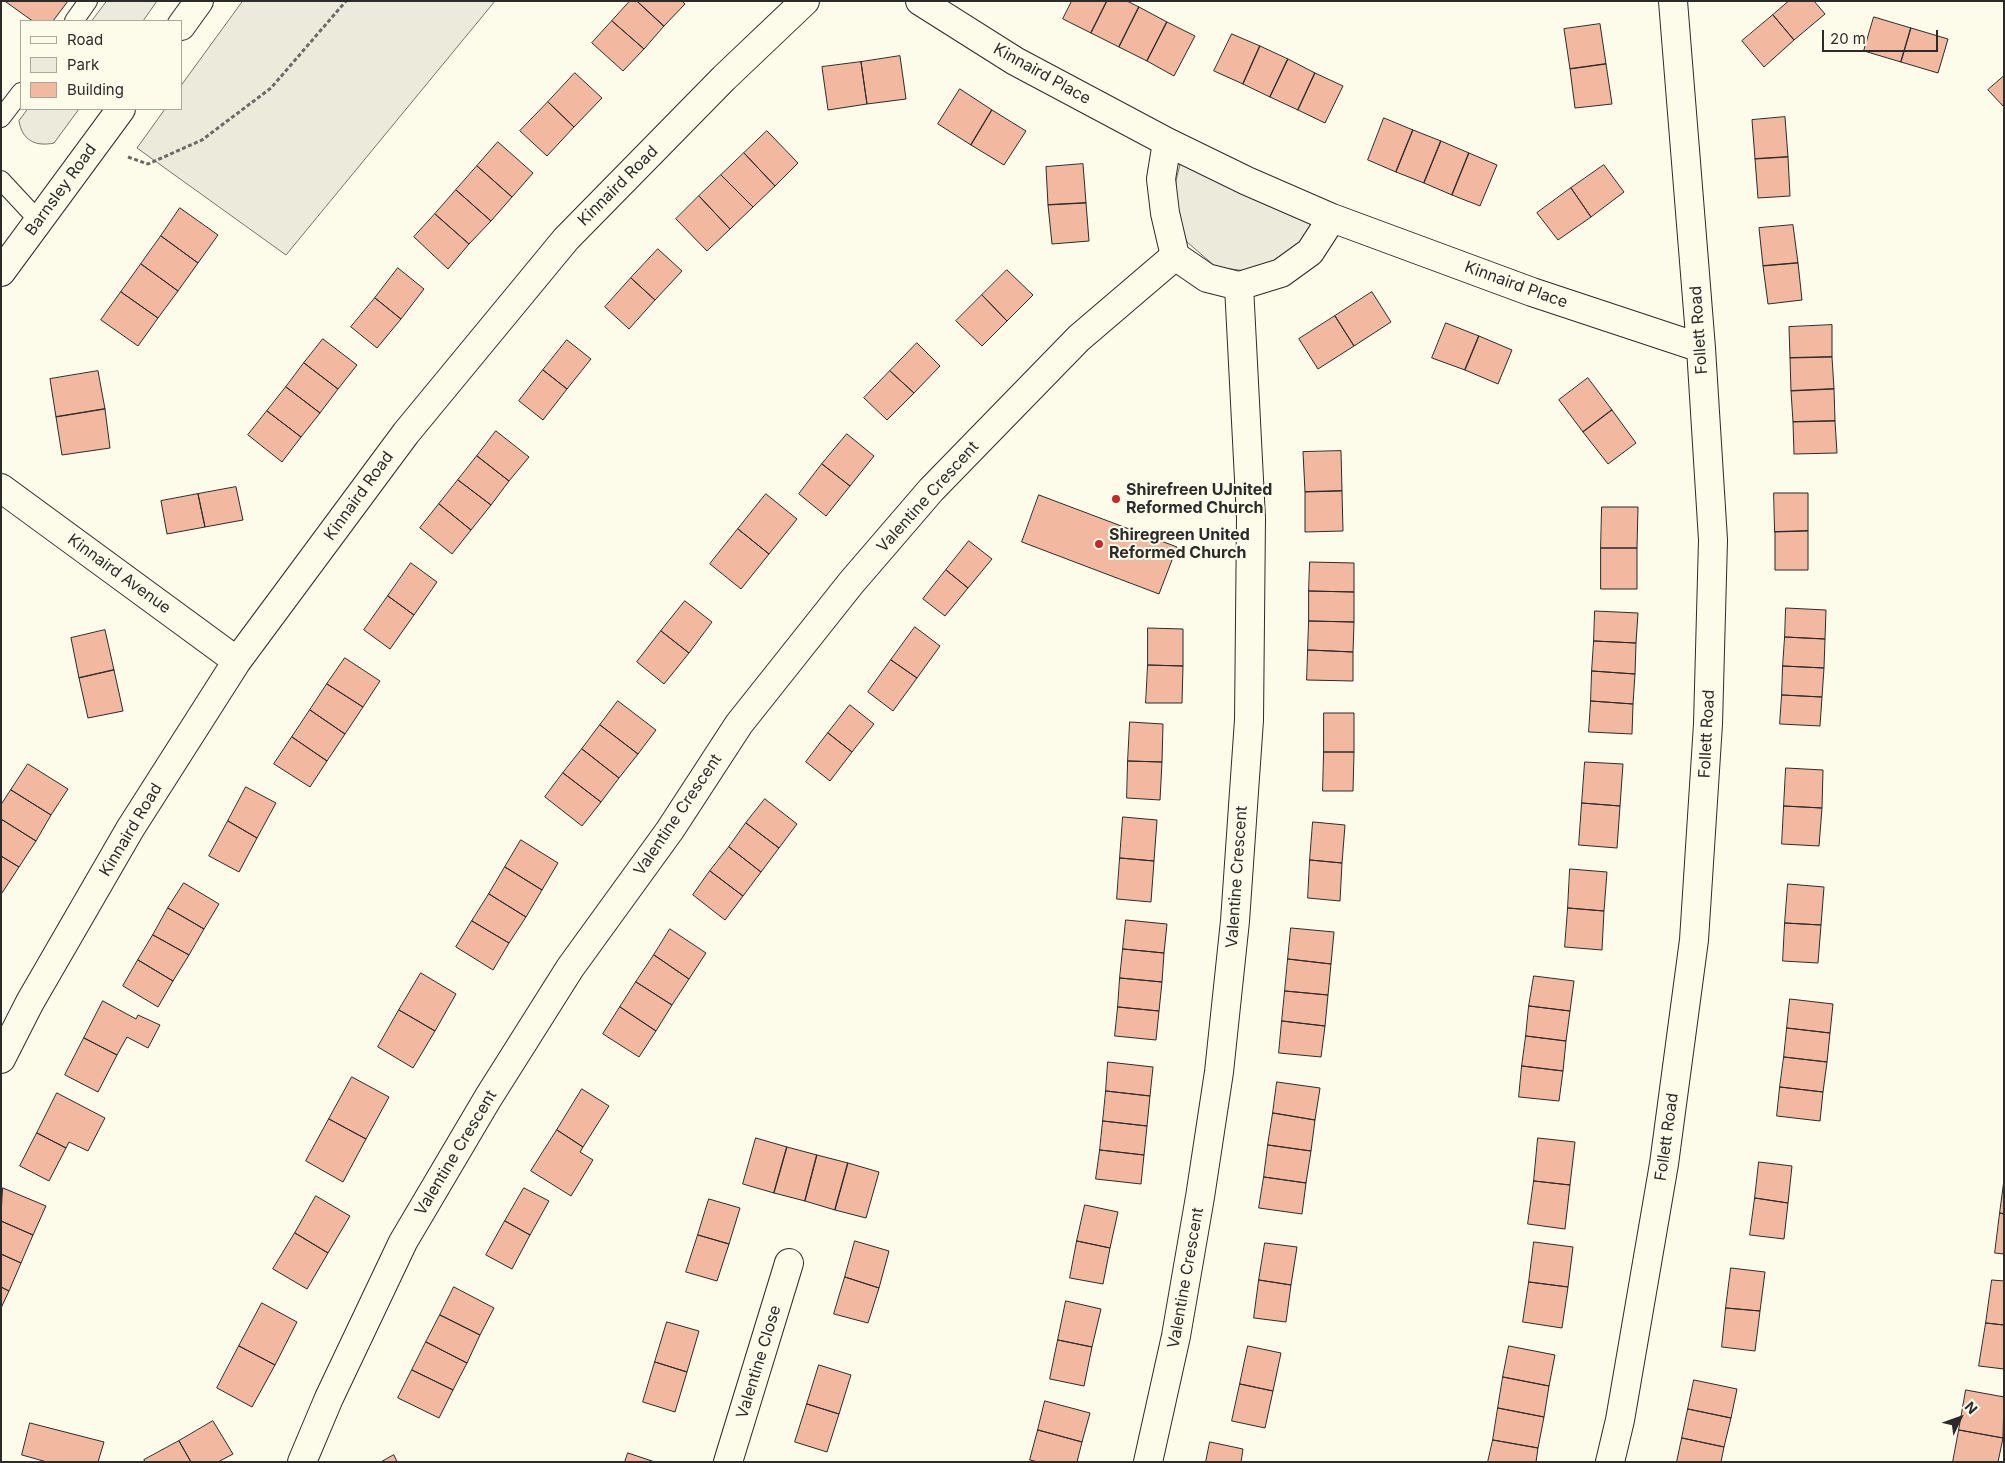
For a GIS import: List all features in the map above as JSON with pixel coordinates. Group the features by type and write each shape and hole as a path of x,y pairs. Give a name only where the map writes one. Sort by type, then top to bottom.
{"street":[{"path":"182,25 199,1"},
{"name":"Kinnaird Road","path":"1,1059 30,1002 130,829 237,661 406,433 566,238 724,78 805,1"},
{"name":"Kinnaird Place","path":"920,1 1015,60 1167,142 1248,181 1332,218 1532,292 1701,348"},
{"name":"Follett Road","path":"1610,1462 1620,1420 1664,1164 1694,940 1708,724 1713,540 1701,348 1673,1"},
{"name":"Barnsley Road","path":"1,272 120,110"},
{"path":"1167,142 1161,179 1164,214 1174,256 1207,278 1239,286 1281,272 1310,252 1332,218"},
{"name":"Valentine Crescent","path":"302,1462 329,1398 403,1242 483,1106 570,968 670,830 740,724 851,583 938,483 1079,338 1174,256"},
{"name":"Valentine Crescent","path":"1148,1462 1176,1336 1200,1197 1219,1072 1235,921 1248,720 1251,528 1239,286"},
{"name":"Kinnaird Avenue","path":"1,488 237,661"},
{"name":"Valentine Close","path":"728,1462 789,1263"}],"lane":[{"path":"75,20 88,1"},
{"path":"1,118 20,93"},
{"path":"1,180 40,221"}],"path":[{"path":"95,144 148,164 202,140 271,88 346,1"}],"green space":[{"path":"107,1 157,1 144,20 93,20"},
{"path":"243,1 495,1 286,255 137,148 164,110 182,110 182,85"},
{"path":"27,110 78,110 54,143 41,144 30,141 23,133 19,121"},
{"path":"1181,162 1316,223 1290,254 1254,272 1216,267 1187,242 1176,213 1176,181"}],"building":[{"path":"5,1 68,1 54,20 32,20"},
{"path":"630,1 637,1 664,26 644,49 612,21"},
{"path":"637,1 682,1 685,4 664,26"},
{"path":"1072,1 1107,1 1091,33 1063,19"},
{"path":"1107,1 1127,1 1139,7 1119,47 1091,33"},
{"path":"1789,1 1814,1 1825,14 1794,40 1773,15"},
{"path":"1139,7 1167,22 1147,61 1119,47"},
{"path":"1773,15 1794,40 1764,67 1742,41"},
{"path":"1874,17 1911,28 1901,62 1864,51"},
{"path":"612,21 644,49 623,71 592,43"},
{"path":"1167,22 1195,36 1174,76 1147,61"},
{"path":"1600,24 1606,64 1570,69 1564,29"},
{"path":"1911,28 1948,39 1938,73 1901,62"},
{"path":"1232,34 1260,46 1243,84 1214,71"},
{"path":"1260,46 1288,59 1270,97 1243,84"},
{"path":"900,56 906,99 867,104 861,62"},
{"path":"1288,59 1315,73 1298,110 1270,97"},
{"path":"861,62 867,104 828,110 822,67"},
{"path":"1606,64 1612,104 1575,108 1570,69"},
{"path":"575,73 602,98 574,127 548,102"},
{"path":"1315,73 1343,86 1325,123 1298,110"},
{"path":"2004,76 2004,107 1988,90"},
{"path":"960,89 992,110 971,145 938,124"},
{"path":"548,102 574,127 547,156 520,131"},
{"path":"992,110 1026,131 1004,165 971,145"},
{"path":"1785,117 1788,157 1755,159 1752,120"},
{"path":"1384,118 1413,130 1396,172 1368,160"},
{"path":"1413,130 1441,141 1424,183 1396,172"},
{"path":"767,131 798,163 775,186 744,153"},
{"path":"1441,141 1469,153 1452,195 1424,183"},
{"path":"498,142 533,173 512,197 477,166"},
{"path":"744,153 775,186 753,207 721,175"},
{"path":"1469,153 1497,165 1480,206 1452,195"},
{"path":"1788,157 1790,196 1758,198 1755,159"},
{"path":"1083,164 1086,203 1048,205 1046,167"},
{"path":"1604,165 1624,192 1591,217 1571,188"},
{"path":"477,166 512,197 491,221 456,190"},
{"path":"721,175 753,207 730,229 699,196"},
{"path":"1571,188 1591,217 1558,240 1537,213"},
{"path":"456,190 491,221 469,244 435,214"},
{"path":"699,196 730,229 707,251 676,219"},
{"path":"1086,203 1089,241 1052,244 1048,205"},
{"path":"180,208 218,235 198,263 161,236"},
{"path":"435,214 469,244 448,269 414,237"},
{"path":"1793,225 1798,263 1763,266 1759,228"},
{"path":"161,236 198,263 178,291 141,264"},
{"path":"658,249 682,271 655,300 631,278"},
{"path":"1798,263 1802,300 1768,304 1763,266"},
{"path":"141,264 178,291 158,318 121,292"},
{"path":"398,268 424,289 401,319 375,298"},
{"path":"1007,270 1033,295 1007,321 982,295"},
{"path":"631,278 655,300 629,329 605,307"},
{"path":"121,292 158,318 138,346 101,320"},
{"path":"1372,292 1391,322 1354,346 1335,316"},
{"path":"982,295 1007,321 982,346 956,321"},
{"path":"375,298 401,319 377,348 351,327"},
{"path":"1335,316 1354,346 1318,369 1299,339"},
{"path":"1446,323 1479,336 1465,370 1432,358"},
{"path":"1832,325 1832,357 1790,358 1789,327"},
{"path":"1479,336 1512,350 1498,384 1465,370"},
{"path":"323,339 357,365 338,389 304,363"},
{"path":"567,340 591,359 567,389 543,370"},
{"path":"917,343 940,366 914,393 890,371"},
{"path":"1832,357 1834,389 1791,391 1790,358"},
{"path":"304,363 338,389 320,413 286,387"},
{"path":"543,370 567,389 543,420 519,401"},
{"path":"98,371 105,409 56,417 50,379"},
{"path":"890,371 914,393 887,420 864,398"},
{"path":"1588,378 1612,410 1583,432 1559,400"},
{"path":"286,387 320,413 301,437 267,411"},
{"path":"1834,389 1835,421 1793,422 1791,391"},
{"path":"105,409 110,448 62,455 56,417"},
{"path":"1612,410 1636,443 1608,464 1583,432"},
{"path":"267,411 301,437 282,462 248,435"},
{"path":"1835,421 1837,453 1794,454 1793,422"},
{"path":"496,431 529,457 509,481 477,456"},
{"path":"847,434 874,456 850,486 822,464"},
{"path":"1341,451 1342,491 1305,492 1303,452"},
{"path":"477,456 509,481 491,505 458,480"},
{"path":"822,464 850,486 826,516 799,494"},
{"path":"458,480 491,505 471,530 439,504"},
{"path":"236,487 243,520 205,527 198,494"},
{"path":"1342,491 1343,531 1305,532 1305,492"},
{"path":"1774,493 1808,493 1808,531 1775,532"},
{"path":"198,494 205,527 167,534 161,501"},
{"path":"766,494 797,519 769,554 738,529"},
{"name":"Shiregreen United Reformed Church","path":"1039,495 1177,547 1159,594 1022,542"},
{"path":"439,504 471,530 452,554 420,528"},
{"path":"1602,507 1638,507 1637,548 1601,548"},
{"path":"738,529 769,554 741,589 710,564"},
{"path":"1808,531 1808,570 1775,570 1775,532"},
{"path":"969,541 992,559 968,588 946,570"},
{"path":"1601,548 1637,548 1637,589 1601,589"},
{"path":"1310,562 1354,563 1354,592 1309,591"},
{"path":"411,563 437,582 414,615 388,596"},
{"path":"946,570 968,588 945,616 923,599"},
{"path":"1309,591 1354,592 1354,622 1309,621"},
{"path":"388,596 414,615 390,649 364,630"},
{"path":"685,601 712,622 689,653 661,631"},
{"path":"1786,608 1826,610 1825,639 1785,637"},
{"path":"1595,611 1638,613 1636,643 1594,641"},
{"path":"1309,621 1354,622 1353,652 1308,650"},
{"path":"915,627 940,646 917,678 891,660"},
{"path":"1148,628 1183,629 1183,666 1148,665"},
{"path":"105,630 114,670 79,678 71,638"},
{"path":"661,631 689,653 664,684 637,662"},
{"path":"1785,637 1825,639 1824,668 1783,666"},
{"path":"1594,641 1636,643 1635,674 1592,671"},
{"path":"1308,650 1353,652 1353,681 1307,680"},
{"path":"345,658 380,681 363,707 327,684"},
{"path":"891,660 917,678 893,711 868,692"},
{"path":"1148,665 1183,666 1182,703 1146,703"},
{"path":"1783,666 1824,668 1822,697 1782,695"},
{"path":"114,670 123,711 88,718 79,678"},
{"path":"1592,671 1635,674 1633,704 1591,701"},
{"path":"327,684 363,707 345,734 310,710"},
{"path":"1782,695 1822,697 1820,726 1780,724"},
{"path":"618,701 656,730 638,754 600,725"},
{"path":"1591,701 1633,704 1632,734 1589,732"},
{"path":"850,705 874,724 852,752 828,733"},
{"path":"310,710 345,734 327,761 292,737"},
{"path":"1324,713 1354,713 1354,752 1324,752"},
{"path":"1130,722 1163,724 1162,762 1128,761"},
{"path":"600,725 638,754 619,778 582,749"},
{"path":"828,733 852,752 830,781 806,762"},
{"path":"292,737 327,761 310,787 274,764"},
{"path":"582,749 619,778 601,802 563,773"},
{"path":"1324,752 1354,752 1353,791 1323,791"},
{"path":"1128,761 1162,762 1160,800 1127,798"},
{"path":"1585,762 1623,764 1620,806 1582,803"},
{"path":"28,764 68,789 51,815 11,790"},
{"path":"1786,768 1823,770 1822,808 1784,806"},
{"path":"563,773 601,802 582,826 545,797"},
{"path":"246,787 276,803 257,838 228,821"},
{"path":"11,790 51,815 36,841 1,819 1,805"},
{"path":"765,799 797,824 779,848 746,823"},
{"path":"1582,803 1620,806 1617,848 1579,845"},
{"path":"1784,806 1822,808 1819,846 1782,844"},
{"path":"1123,817 1157,820 1154,861 1120,858"},
{"path":"1,819 36,841 19,867 1,856"},
{"path":"228,821 257,838 239,872 209,856"},
{"path":"1313,822 1345,825 1342,863 1310,860"},
{"path":"746,823 779,848 761,872 729,847"},
{"path":"521,840 558,863 542,890 505,867"},
{"path":"729,847 761,872 743,896 710,871"},
{"path":"1,856 19,867 2,893 1,892"},
{"path":"1120,858 1154,861 1151,902 1117,899"},
{"path":"1310,860 1342,863 1340,901 1308,898"},
{"path":"505,867 542,890 526,917 489,894"},
{"path":"1570,869 1607,872 1604,911 1568,908"},
{"path":"710,871 743,896 725,920 693,895"},
{"path":"184,883 219,904 204,929 168,908"},
{"path":"1788,884 1824,887 1821,925 1785,923"},
{"path":"489,894 526,917 509,943 472,921"},
{"path":"168,908 204,929 189,955 153,935"},
{"path":"1568,908 1604,911 1602,950 1565,947"},
{"path":"1126,920 1167,924 1164,953 1123,949"},
{"path":"472,921 509,943 493,970 456,947"},
{"path":"1785,923 1821,925 1818,963 1783,961"},
{"path":"1291,928 1334,932 1331,964 1288,959"},
{"path":"670,929 706,953 689,979 654,955"},
{"path":"153,935 189,955 173,981 138,960"},
{"path":"1123,949 1164,953 1162,982 1120,978"},
{"path":"654,955 689,979 672,1005 636,982"},
{"path":"1288,959 1331,964 1328,995 1285,991"},
{"path":"138,960 173,981 158,1007 123,986"},
{"path":"421,973 456,994 435,1031 399,1010"},
{"path":"1534,976 1574,981 1570,1011 1529,1006"},
{"path":"1120,978 1162,982 1159,1011 1118,1007"},
{"path":"636,982 672,1005 656,1031 620,1007"},
{"path":"1285,991 1328,995 1325,1026 1282,1021"},
{"path":"1790,999 1833,1004 1830,1033 1787,1028"},
{"path":"103,1001 136,1019 138,1015 160,1025 148,1048 127,1037 117,1055 84,1038"},
{"path":"1529,1006 1570,1011 1566,1041 1526,1036"},
{"path":"620,1007 656,1031 639,1057 603,1034"},
{"path":"1118,1007 1159,1011 1156,1040 1115,1036"},
{"path":"399,1010 435,1031 413,1068 378,1047"},
{"path":"1282,1021 1325,1026 1321,1057 1279,1053"},
{"path":"1787,1028 1830,1033 1827,1062 1784,1057"},
{"path":"1526,1036 1566,1041 1563,1071 1522,1066"},
{"path":"84,1038 117,1055 98,1092 65,1075"},
{"path":"1784,1057 1827,1062 1823,1092 1780,1087"},
{"path":"1108,1062 1153,1067 1150,1096 1106,1091"},
{"path":"1522,1066 1563,1071 1559,1101 1519,1097"},
{"path":"352,1077 389,1097 366,1139 329,1119"},
{"path":"1277,1082 1320,1088 1315,1120 1273,1113"},
{"path":"1780,1087 1823,1092 1820,1121 1777,1116"},
{"path":"582,1089 609,1106 583,1147 557,1130"},
{"path":"1106,1091 1150,1096 1147,1126 1103,1121"},
{"path":"57,1093 105,1118 88,1151 69,1142 66,1148 37,1133"},
{"path":"1273,1113 1315,1120 1311,1151 1268,1145"},
{"path":"329,1119 366,1139 343,1182 306,1161"},
{"path":"1103,1121 1147,1126 1144,1155 1100,1150"},
{"path":"557,1130 583,1147 580,1152 593,1160 571,1196 531,1171"},
{"path":"37,1133 66,1148 49,1181 20,1166"},
{"path":"756,1138 787,1147 774,1193 743,1184"},
{"path":"1538,1138 1575,1142 1570,1185 1534,1181"},
{"path":"1268,1145 1311,1151 1306,1183 1264,1177"},
{"path":"787,1147 817,1155 805,1201 774,1193"},
{"path":"1100,1150 1144,1155 1141,1184 1096,1179"},
{"path":"817,1155 848,1163 835,1210 805,1201"},
{"path":"1759,1162 1792,1166 1788,1203 1755,1198"},
{"path":"848,1163 879,1172 866,1218 835,1210"},
{"path":"1264,1177 1306,1183 1302,1214 1259,1208"},
{"path":"2004,1180 2004,1214 2000,1213"},
{"path":"1534,1181 1570,1185 1565,1229 1528,1224"},
{"path":"3,1188 46,1206 33,1235 1,1221"},
{"path":"524,1188 549,1201 530,1235 505,1221"},
{"path":"316,1196 350,1216 328,1253 295,1233"},
{"path":"1755,1198 1788,1203 1784,1239 1750,1235"},
{"path":"709,1199 740,1208 729,1244 698,1235"},
{"path":"1085,1205 1118,1212 1110,1248 1077,1241"},
{"path":"2000,1213 2004,1214 2004,1254 1995,1253"},
{"path":"1,1221 33,1235 21,1263 1,1254"},
{"path":"505,1221 530,1235 512,1269 486,1255"},
{"path":"295,1233 328,1253 307,1289 273,1269"},
{"path":"698,1235 729,1244 717,1281 686,1272"},
{"path":"855,1241 889,1251 879,1288 845,1277"},
{"path":"1077,1241 1110,1248 1103,1284 1070,1278"},
{"path":"1534,1242 1573,1247 1568,1287 1529,1282"},
{"path":"1265,1243 1297,1247 1291,1285 1259,1280"},
{"path":"1,1254 21,1263 9,1291 1,1287"},
{"path":"1731,1268 1765,1272 1760,1311 1726,1308"},
{"path":"845,1277 879,1288 868,1323 834,1314"},
{"path":"1259,1280 1291,1285 1286,1322 1254,1318"},
{"path":"1992,1280 2004,1281 2004,1325 1986,1323"},
{"path":"1529,1282 1568,1287 1562,1328 1523,1322"},
{"path":"1,1287 9,1291 1,1308"},
{"path":"454,1287 494,1308 480,1335 440,1315"},
{"path":"1066,1301 1101,1309 1092,1347 1058,1340"},
{"path":"262,1303 297,1322 275,1365 239,1346"},
{"path":"1726,1308 1760,1311 1755,1351 1722,1347"},
{"path":"440,1315 480,1335 467,1363 426,1342"},
{"path":"667,1322 699,1331 687,1372 655,1362"},
{"path":"1986,1323 2004,1325 2004,1369 1979,1366"},
{"path":"1058,1340 1092,1347 1084,1386 1050,1379"},
{"path":"426,1342 467,1363 453,1390 412,1370"},
{"path":"239,1346 275,1365 252,1407 217,1388"},
{"path":"1248,1346 1281,1353 1273,1391 1240,1384"},
{"path":"1509,1346 1555,1355 1549,1386 1503,1377"},
{"path":"655,1362 687,1372 675,1412 643,1402"},
{"path":"819,1365 851,1375 839,1414 807,1404"},
{"path":"412,1370 453,1390 439,1418 398,1398"},
{"path":"1503,1377 1549,1386 1544,1417 1498,1408"},
{"path":"1694,1380 1737,1389 1731,1418 1688,1409"},
{"path":"1240,1384 1273,1391 1265,1428 1232,1421"},
{"path":"1966,1390 2004,1397 2003,1438 1959,1430"},
{"path":"1045,1401 1090,1413 1082,1442 1038,1430"},
{"path":"807,1404 839,1414 827,1452 795,1442"},
{"path":"1498,1408 1544,1417 1538,1448 1493,1440"},
{"path":"1688,1409 1731,1418 1724,1447 1682,1438"},
{"path":"213,1421 233,1454 218,1462 191,1462 179,1441"},
{"path":"30,1423 104,1442 98,1462 47,1462 22,1455"},
{"path":"1038,1430 1082,1442 1077,1462 1038,1462 1030,1460"},
{"path":"1959,1430 2003,1438 1998,1462 1953,1462"},
{"path":"1682,1438 1724,1447 1721,1462 1677,1462"},
{"path":"1493,1440 1538,1448 1536,1462 1488,1462"},
{"path":"179,1441 191,1462 145,1462 144,1460"},
{"path":"1210,1442 1243,1449 1241,1462 1206,1462"},
{"path":"628,1453 655,1462 625,1462"},
{"path":"394,1455 397,1462 381,1462"}],"place":[{"name":"Shirefreen UJnited Reformed Church","path":"1116,499"},
{"name":"Shiregreen United Reformed Church","path":"1099,544"}]}
